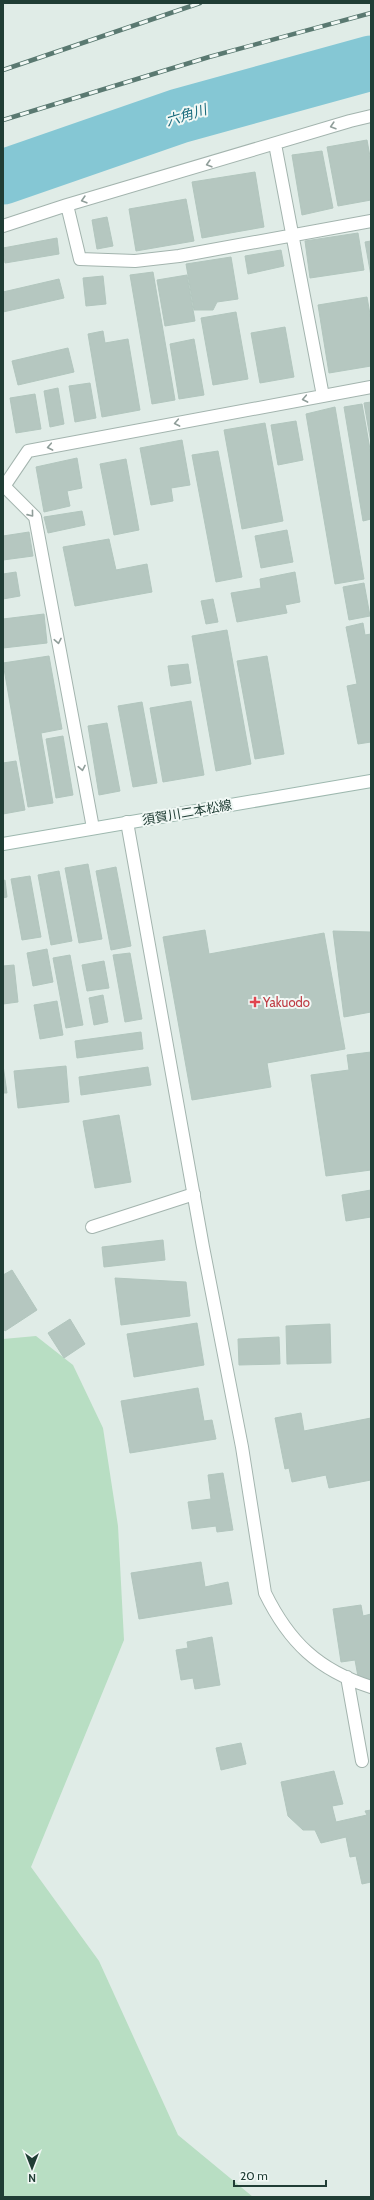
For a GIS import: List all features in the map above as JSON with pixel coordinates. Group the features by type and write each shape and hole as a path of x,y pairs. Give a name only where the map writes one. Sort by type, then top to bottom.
{"street":[{"path":"3,226 67,205 371,116"},
{"path":"275,144 323,396"},
{"path":"67,205 80,259 135,261 179,256 371,221"},
{"path":"93,828 35,517 3,487 28,451 371,387"},
{"name":"須賀川二本松線","path":"3,844 371,781"},
{"path":"127,822 194,1194 242,1447 266,1593 287,1631 311,1658 347,1677 371,1687"},
{"path":"92,1226 194,1194"},
{"path":"347,1677 362,1761"}],"green space":[{"path":"36,1336 73,1365 103,1428 118,1526 124,1640 31,1867 99,1961 178,2135 253,2197 3,2197 3,1339"}],"building":[{"path":"367,140 371,162 371,200 338,206 327,147"},
{"path":"322,151 333,208 302,215 292,155"},
{"path":"255,172 264,227 202,238 192,182"},
{"path":"186,199 194,241 136,251 129,209"},
{"path":"107,217 113,246 97,249 92,220"},
{"path":"358,233 364,270 310,278 305,241"},
{"path":"57,238 59,254 5,263 3,248"},
{"path":"371,241 371,276 365,242"},
{"path":"281,250 284,266 248,274 245,256"},
{"path":"231,257 238,299 217,302 213,310 194,310 186,264"},
{"path":"153,272 175,400 152,404 130,275"},
{"path":"187,275 195,321 165,326 157,280"},
{"path":"103,276 106,304 86,306 83,278"},
{"path":"59,279 64,298 3,312 3,292"},
{"path":"367,297 371,320 371,366 329,373 318,305"},
{"path":"236,312 248,379 213,385 201,318"},
{"path":"285,327 294,377 260,383 251,333"},
{"path":"103,331 105,343 128,339 140,410 102,417 88,334"},
{"path":"194,339 204,395 179,399 170,344"},
{"path":"68,348 74,372 18,385 12,361"},
{"path":"90,383 96,418 75,422 69,386"},
{"path":"58,388 64,424 50,427 44,391"},
{"path":"35,394 41,429 16,433 10,398"},
{"path":"371,402 371,443 364,403"},
{"path":"362,404 371,455 371,519 363,521 344,407"},
{"path":"335,407 364,579 335,584 306,414"},
{"path":"296,421 303,460 278,465 271,425"},
{"path":"265,423 283,521 242,529 224,430"},
{"path":"182,440 190,485 171,488 173,501 151,505 140,448"},
{"path":"218,451 242,577 216,582 192,455"},
{"path":"77,458 82,488 67,491 70,506 44,512 36,467"},
{"path":"126,459 139,530 114,535 100,464"},
{"path":"82,511 85,525 48,533 44,517"},
{"path":"287,530 293,562 261,568 255,536"},
{"path":"29,532 33,556 3,560 3,536"},
{"path":"109,539 116,570 147,564 152,592 75,606 63,547"},
{"path":"16,572 20,596 3,599 3,574"},
{"path":"295,572 300,602 285,605 287,613 237,622 231,593 261,588 260,579"},
{"path":"364,583 370,616 349,620 343,587"},
{"path":"213,599 218,622 206,624 201,601"},
{"path":"44,614 47,643 3,648 3,619"},
{"path":"363,623 365,635 371,634 371,742 358,744 347,686 357,684 346,627"},
{"path":"227,630 251,764 216,771 192,636"},
{"path":"49,656 62,729 41,733 53,803 28,807 3,663"},
{"path":"267,656 284,754 255,759 237,661"},
{"path":"188,664 191,683 171,686 168,666"},
{"path":"191,701 204,775 163,782 150,708"},
{"path":"142,702 157,783 133,787 118,706"},
{"path":"107,723 120,791 99,795 88,726"},
{"path":"63,736 73,795 56,798 46,739"},
{"path":"16,761 25,810 3,814 3,763"},
{"path":"88,864 102,939 79,943 65,868"},
{"path":"116,867 131,946 111,950 96,871"},
{"path":"59,871 72,941 51,945 38,875"},
{"path":"30,876 41,937 22,940 11,879"},
{"path":"5,880 7,897 3,898 3,881"},
{"name":"Yakuodo","path":"205,930 209,954 324,933 345,1049 267,1063 271,1087 192,1100 163,937"},
{"path":"333,931 371,932 371,1012 344,1017"},
{"path":"47,949 53,982 33,986 27,953"},
{"path":"130,953 142,1019 125,1022 113,955"},
{"path":"70,955 83,1025 66,1028 53,958"},
{"path":"104,961 109,988 87,991 82,965"},
{"path":"14,965 18,1002 3,1004 3,966"},
{"path":"103,995 108,1022 94,1025 89,998"},
{"path":"57,1001 63,1035 40,1039 34,1005"},
{"path":"141,1032 143,1049 77,1058 75,1041"},
{"path":"371,1052 371,1170 326,1176 311,1075 349,1070 347,1055"},
{"path":"3,1065 7,1093 3,1093"},
{"path":"66,1066 69,1102 18,1108 14,1071"},
{"path":"148,1067 151,1085 81,1095 79,1077"},
{"path":"119,1115 131,1182 95,1188 83,1121"},
{"path":"371,1190 371,1217 346,1221 342,1195"},
{"path":"163,1240 165,1260 104,1267 102,1247"},
{"path":"12,1270 37,1310 5,1331 3,1328 3,1275"},
{"path":"115,1278 186,1282 190,1316 121,1325"},
{"path":"70,1319 85,1344 64,1358 48,1333"},
{"path":"197,1323 204,1365 134,1377 127,1334"},
{"path":"330,1324 331,1363 287,1364 286,1326"},
{"path":"279,1337 280,1364 239,1365 238,1339"},
{"path":"198,1388 204,1421 212,1420 216,1439 130,1453 121,1401"},
{"path":"301,1413 304,1431 371,1418 371,1480 329,1488 326,1475 292,1482 289,1468 285,1469 275,1418"},
{"path":"223,1473 233,1530 217,1532 216,1526 192,1529 188,1502 211,1499 208,1475"},
{"path":"201,1562 205,1587 228,1582 232,1604 139,1619 131,1573"},
{"path":"361,1605 363,1616 371,1614 371,1680 359,1682 355,1660 341,1662 333,1609"},
{"path":"212,1637 220,1685 195,1689 193,1678 181,1680 176,1650 188,1648 187,1642"},
{"path":"241,1743 246,1764 221,1770 216,1748"},
{"path":"334,1771 343,1804 332,1806 336,1822 367,1815 365,1811 371,1810 371,1882 362,1884 356,1856 350,1857 346,1837 321,1843 315,1830 303,1830 288,1816 281,1782"}],"waterway":[{"name":"六角川","path":"3,177 179,116 371,63"}],"railway":[{"path":"3,70 200,3"},
{"path":"3,120 209,57 371,13"}],"place":[{"name":"Yakuodo","path":"255,1002"}]}
